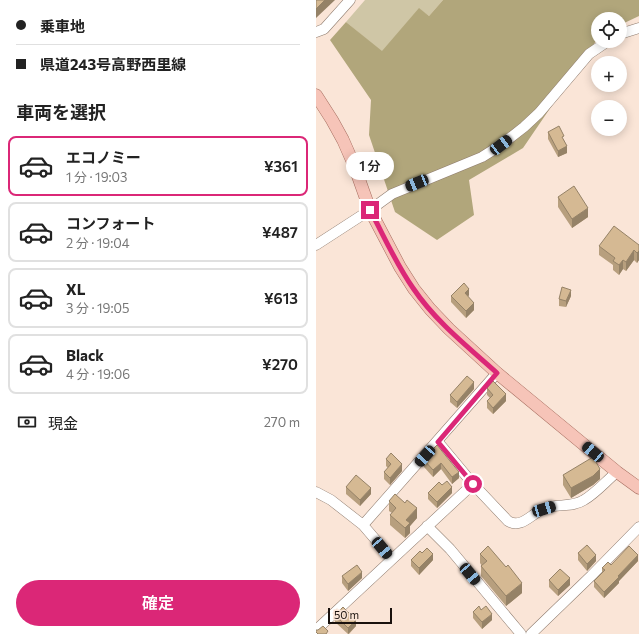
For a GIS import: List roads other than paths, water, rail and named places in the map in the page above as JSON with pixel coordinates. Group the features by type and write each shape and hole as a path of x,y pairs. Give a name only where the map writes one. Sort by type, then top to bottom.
{"main road":[{"path":"316,95 343,140 354,165 370,210 400,267 430,310 497,373 617,472 639,488"}],"street":[{"path":"316,32 324,29 350,0"},
{"path":"627,32 639,28"},
{"path":"316,245 392,194 482,157 501,145 540,112 589,54 598,48"},
{"path":"363,525 438,442 497,373"},
{"path":"438,442 473,484 508,521 513,524 518,524 544,509 555,505 575,505 584,501 617,472"},
{"path":"316,630 473,484"},
{"path":"316,492 331,500 363,525 392,559"},
{"path":"427,526 450,549 521,634"},
{"path":"531,634 639,527"}]}
